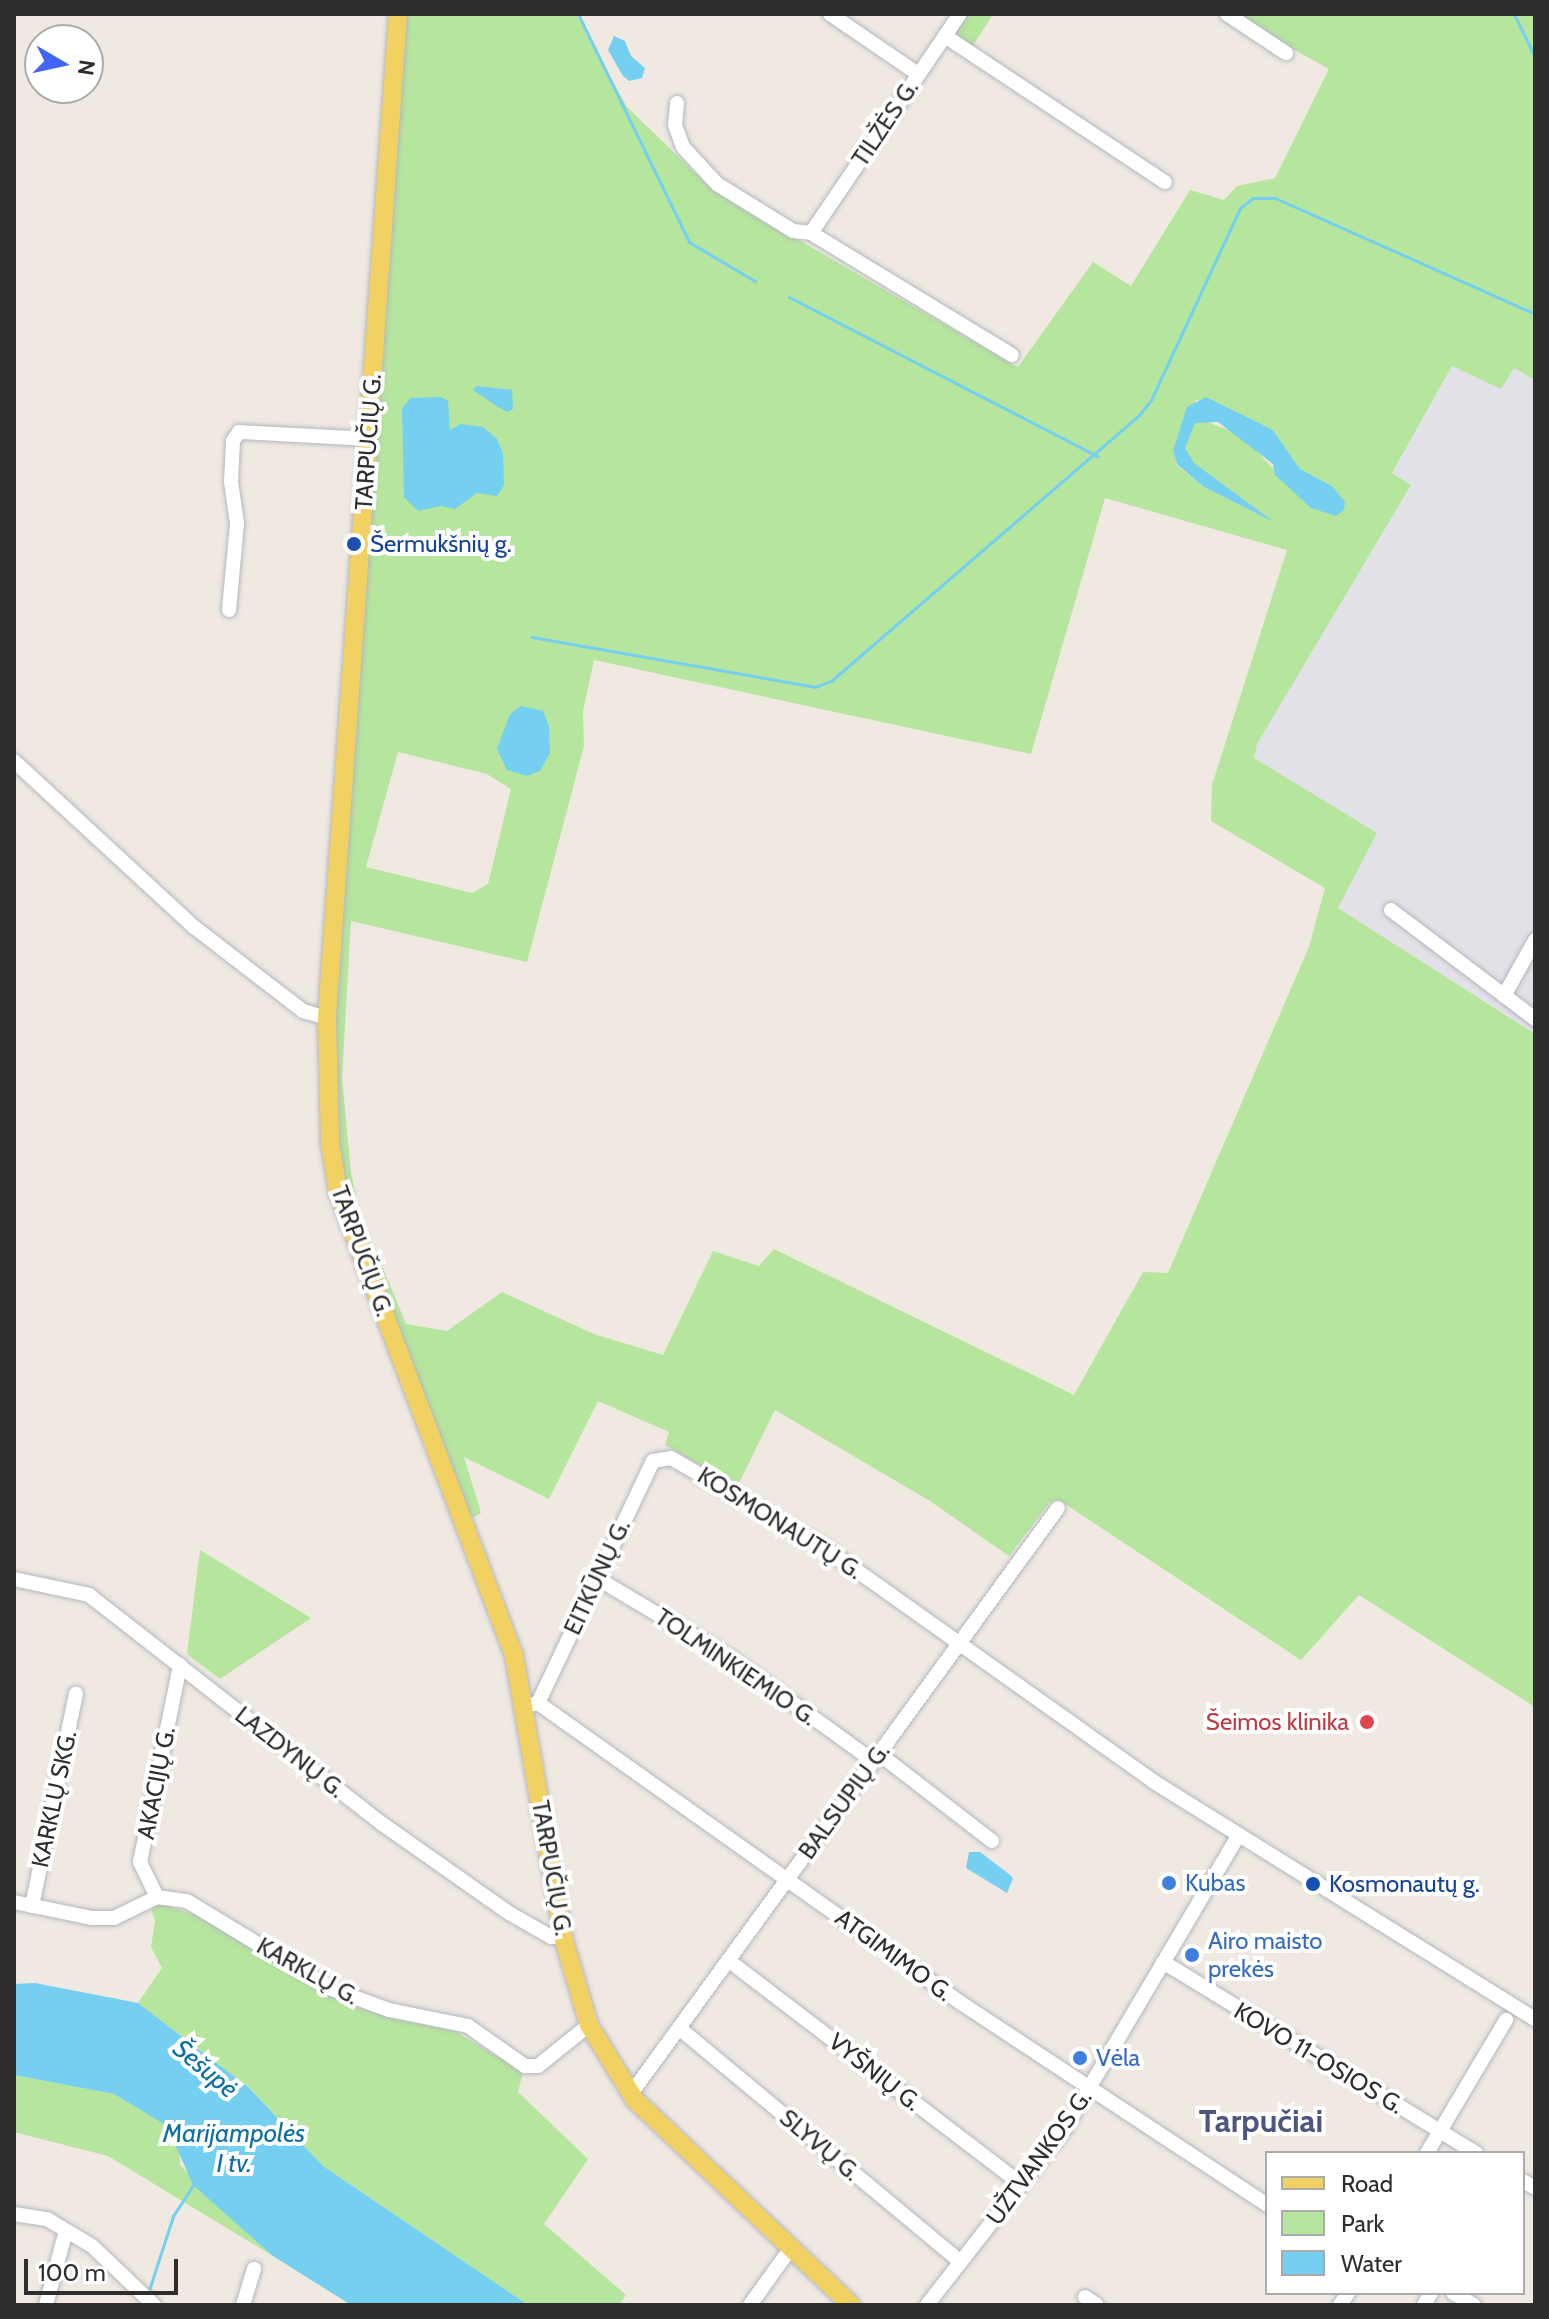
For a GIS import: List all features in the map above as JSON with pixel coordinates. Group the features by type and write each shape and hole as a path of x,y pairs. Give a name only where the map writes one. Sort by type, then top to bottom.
{"main road":[{"name":"TARPUČIŲ G.","path":"398,14 327,1018 330,1142 338,1192 498,1608 532,1705 563,1937 589,2025 630,2095 851,2305"}],"street":[{"path":"830,14 918,74"},
{"name":"TILŽĖS G.","path":"811,233 960,14"},
{"path":"1227,14 1286,53"},
{"path":"945,36 1165,182"},
{"path":"677,103 675,125 697,167 793,231 811,233 1012,355"},
{"path":"229,610 237,523 231,468 233,441 239,432 368,439"},
{"path":"14,761 194,927 303,1011 327,1018"},
{"path":"1391,910 1535,1019"},
{"path":"1504,996 1535,940"},
{"name":"EITKŪNŲ G.","path":"532,1705 653,1461 662,1456"},
{"name":"KOSMONAUTŲ G.","path":"662,1456 682,1462 818,1543 1238,1836 1535,2019"},
{"name":"BALSUPIŲ G.","path":"630,2095 1058,1508"},
{"name":"TOLMINKIEMIO G.","path":"595,1577 729,1657 992,1841"},
{"name":"LAZDYNŲ G.","path":"14,1579 89,1595 381,1823 509,1913 551,1937 563,1937"},
{"name":"AKACIJŲ G.","path":"157,1897 140,1862 180,1665"},
{"name":"KARKLŲ SKG.","path":"32,1906 76,1693"},
{"name":"ATGIMIMO G.","path":"532,1705 787,1878 1088,2091 1265,2204"},
{"name":"UŽTVANKOS G.","path":"927,2305 1022,2185 1088,2091 1238,1836"},
{"path":"14,1902 114,1918 157,1897"},
{"name":"KARKLŲ G.","path":"157,1897 187,1901 354,1998 468,2026 525,2066 538,2066 589,2025"},
{"name":"VYŠNIŲ G.","path":"728,1960 1022,2185"},
{"name":"KOVO 11-OSIOS G.","path":"1163,1962 1473,2151"},
{"path":"1428,2151 1506,2020"},
{"name":"SLYVŲ G.","path":"679,2028 961,2262"},
{"path":"14,2214 47,2219 65,2234 118,2265 154,2305"},
{"path":"46,2305 65,2234"},
{"path":"750,2305 791,2248"},
{"path":"243,2305 254,2269"},
{"path":"1456,2295 1474,2305"}],"shaded area":[{"path":"1452,366 1501,389 1514,368 1535,380 1535,1034 1338,908 1254,759 1257,744 1411,485 1392,474"}],"green space":[{"path":"404,14 576,14 627,107 714,191 1018,367 1093,262 1131,286 1190,190 1224,200 1237,186 1275,178 1329,69 1230,14 1535,14 1535,380 1514,368 1501,389 1452,366 1392,473 1411,485 1257,744 1254,758 1377,833 1338,908 1535,1034 1535,1707 1359,1595 1301,1660 1059,1500 1050,1502 1009,1556 930,1501 775,1410 737,1487 665,1445 669,1432 598,1401 549,1499 464,1457 481,1513 471,1518 338,1170 332,1067","holes":["1196,399 1273,430 1300,469 1332,486 1311,508 1241,435 1205,421 1195,423 1184,448 1194,463 1269,519 1204,487 1177,465","1105,498 1287,550 1212,785 1211,821 1325,888 1309,947 1168,1273 1143,1272 1074,1395 774,1249 759,1266 713,1251 663,1355 594,1334 502,1292 447,1331 406,1324 360,1212 351,1173 342,1078 351,921 527,962 584,746 583,711 594,660 1031,754","398,752 487,774 511,789 488,884 472,893 366,867"]},
{"path":"960,14 993,14 969,52 945,36"},
{"path":"200,1550 311,1618 220,1679 187,1654"},
{"path":"162,1904 201,1917 354,2007 455,2031 523,2072 518,2092 588,2159 544,2224 626,2295 619,2305 528,2305 323,2166 248,2087 138,2003 162,1968 151,1947 155,1921 151,1907"},
{"path":"14,2075 114,2094 167,2126 179,2144 180,2165 273,2256 108,2156 14,2132"}],"water":[{"path":"614,36 625,41 631,56 645,68 642,78 629,81 623,76 608,50"},
{"path":"477,386 512,390 513,409 507,412 498,407 473,390"},
{"path":"441,397 448,401 450,430 461,424 483,427 497,439 503,453 504,485 497,496 477,493 455,509 441,506 418,511 404,497 402,409 410,398"},
{"path":"1206,397 1273,430 1300,469 1332,486 1345,502 1344,510 1336,516 1311,508 1275,475 1273,464 1218,422 1195,423 1185,448 1194,463 1274,522 1204,487 1178,465 1173,451 1187,407"},
{"path":"521,706 543,711 549,726 550,753 540,771 527,776 507,770 497,749 510,714"},
{"path":"969,1852 980,1852 1013,1878 1007,1893 966,1868"},
{"name":"Marijampolės I tv.","path":"35,1983 138,2003 248,2087 323,2166 528,2305 351,2305 273,2256 193,2185 167,2126 114,2094 14,2075 14,1984"}],"waterway":[{"path":"578,14 689,242 755,281"},
{"path":"1514,14 1535,57"},
{"path":"532,637 815,687 831,681 1139,415 1151,400 1240,208 1253,198 1275,198 1535,314"},
{"path":"789,297 1097,456"},
{"path":"149,2290 173,2216 193,2185"}],"place":[{"name":"Šermukšnių g.","path":"354,544"},
{"name":"Šeimos klinika","path":"1367,1722"},
{"name":"Kubas","path":"1169,1883"},
{"name":"Kosmonautų g.","path":"1313,1884"},
{"name":"Airo maisto prekės","path":"1192,1955"},
{"name":"Vėla","path":"1080,2058"}],"district":[{"name":"Tarpučiai","path":"1261,2121"}],"water label":[{"name":"Šešupė","path":"205,2069"}]}
